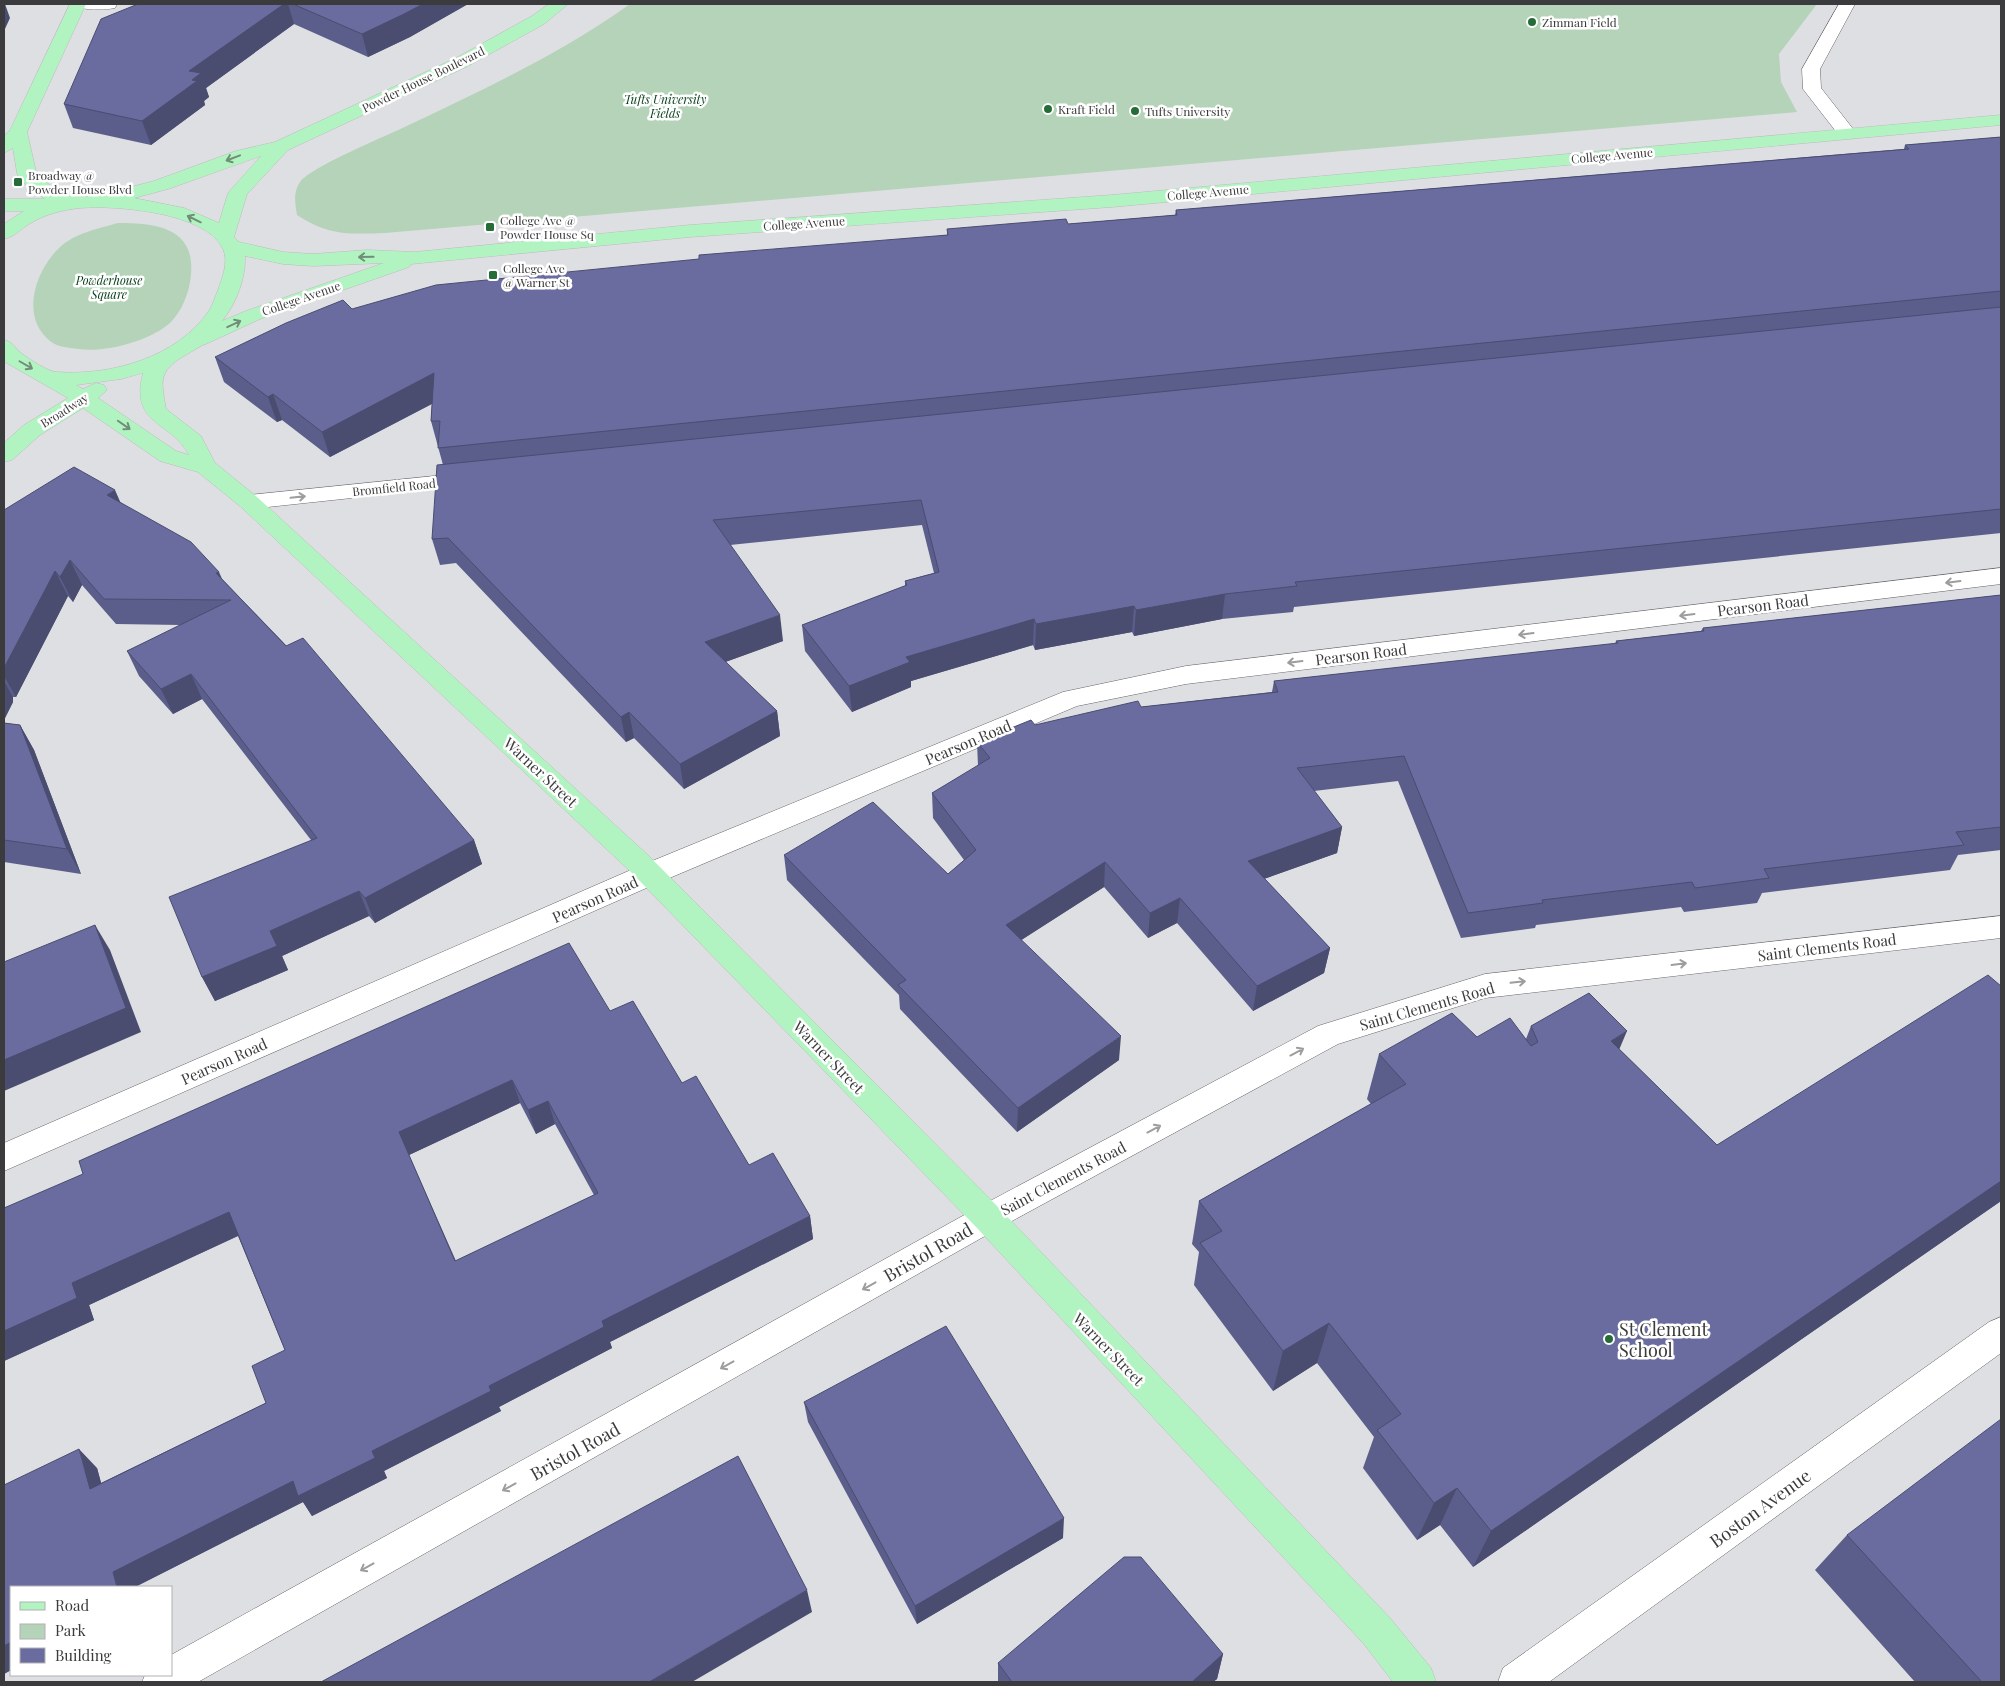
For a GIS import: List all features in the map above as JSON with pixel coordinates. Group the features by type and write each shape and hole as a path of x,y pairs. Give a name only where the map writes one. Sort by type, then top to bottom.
{"main road":[{"path":"4,148 18,132 78,4"},
{"name":"Powder House Boulevard","path":"77,203 161,185 242,155 281,146 462,62 538,20 560,4"},
{"name":"College Avenue","path":"77,203 167,208 194,218 229,242 283,258 313,260 367,256 415,258 690,231 1112,201 2001,120"},
{"path":"18,132 25,157 26,173 30,180 53,196 77,203"},
{"name":"Powder House Boulevard","path":"189,344 218,314 233,278 229,242 238,193 281,146"},
{"path":"4,205 77,203"},
{"path":"4,233 21,220 77,203"},
{"name":"College Avenue","path":"189,344 253,315 415,258"},
{"path":"52,379 85,379 128,371 167,356 189,344"},
{"name":"Warner Street","path":"4,346 13,357 83,398 168,456 206,467 249,502 650,874 988,1218 1378,1631 1417,1682"},
{"name":"Warner Street","path":"167,356 155,368 152,384 156,410 163,419 193,441 206,467"},
{"name":"Broadway","path":"4,455 32,430 128,371"}],"street":[{"path":"87,4 109,4"},
{"path":"1847,4 1811,69 1812,89 1848,134"},
{"name":"Bromfield Road","path":"249,502 497,476"},
{"name":"Pearson Road","path":"4,1157 650,874 1072,698 1186,675 2001,576"},
{"name":"Saint Clements Road","path":"988,1218 1329,1035 1485,986 2001,927"},
{"name":"Bristol Road","path":"172,1676 988,1218"},
{"name":"Boston Avenue","path":"1518,1682 2001,1333"}],"green space":[{"name":"Tufts University Fields","path":"630,4 1817,4 1779,54 1781,82 1797,112 385,233 360,234 329,230 308,222 297,215 296,190 300,182 307,175 352,151 523,69 578,38"},
{"name":"Powderhouse Square","path":"118,223 134,223 162,228 182,240 188,250 191,264 189,287 181,308 175,318 162,329 152,335 127,344 90,350 68,348 53,343 41,331 35,320 33,307 34,294 43,269 50,258 65,243 87,232"}],"building":[{"path":"138,4 284,4 189,71 201,73 192,80 197,81 142,121 64,104 101,19"},
{"path":"293,4 423,4 362,34"},
{"path":"2001,137 2001,291 438,448 440,421 431,421 434,373 322,432 273,394 268,397 215,357 286,323 343,300 352,309 436,285 699,259 699,255 948,235 947,229 1066,219 1068,224 1177,215 1176,210 1909,149 1905,145"},
{"path":"2001,307 2001,509 1295,582 1297,586 1225,594 1136,610 1134,606 1036,624 1034,619 906,657 910,662 849,686 802,625 907,585 905,581 939,572 921,500 713,520 780,615 705,642 777,711 680,764 629,712 621,717 448,538 432,539 437,465"},
{"path":"74,467 115,490 107,495 191,542 219,572 216,573 286,646 303,638 474,840 365,898 359,891 270,931 277,946 202,977 169,897 317,838 191,674 161,689 127,651 231,600 104,599 70,560 60,577 55,571 4,668 4,510"},
{"path":"2001,595 2001,827 1956,832 1964,845 1764,869 1769,878 1695,888 1692,882 1542,900 1543,903 1468,913 1404,756 1297,768 1342,827 1248,861 1330,948 1257,986 1180,898 1150,913 1105,862 1006,925 1121,1036 1018,1108 898,985 906,980 784,855 873,802 948,874 976,850 932,793 990,758 977,742 1031,720 1035,725 1138,701 1141,707 1278,692 1274,681 1618,643 1616,641 1704,631 1703,628"},
{"path":"4,723 20,725 67,849 4,840"},
{"path":"95,925 126,1008 4,1060 4,962"},
{"path":"569,943 610,1011 633,1001 682,1083 696,1076 749,1165 773,1153 810,1216 602,1321 604,1327 489,1386 491,1391 372,1451 375,1458 298,1496 293,1481 113,1572 117,1586 10,1586 10,1643 4,1646 4,1485 79,1449 90,1489 266,1403 252,1366 285,1350 229,1212 72,1283 77,1298 4,1331 4,1208 83,1174 79,1161","holes":["512,1080 528,1110 548,1101 598,1193 455,1261 399,1132"]},
{"path":"1988,975 2001,986 2001,1181 1491,1531 1457,1488 1434,1503 1377,1430 1401,1414 1329,1323 1283,1351 1200,1243 1222,1231 1199,1201 1406,1084 1379,1054 1452,1013 1477,1037 1510,1018 1531,1046 1538,1042 1531,1026 1589,993 1627,1031 1611,1041 1717,1145"},
{"path":"946,1326 1064,1518 915,1606 804,1402"},
{"path":"2001,1419 2001,1682 1982,1682 1847,1535"},
{"path":"738,1456 807,1590 649,1682 321,1682"},
{"path":"1124,1557 1141,1557 1223,1654 1192,1682 1012,1682 998,1663"}],"place":[{"name":"Zimman Field","path":"1532,22"},
{"name":"Kraft Field","path":"1048,109"},
{"name":"Tufts University","path":"1135,111"},
{"name":"Broadway @ Powder House Blvd","path":"18,182"},
{"name":"College Ave @ Powder House Sq","path":"490,227"},
{"name":"College Ave @ Warner St","path":"493,275"},
{"name":"St Clement School","path":"1609,1339"}]}
